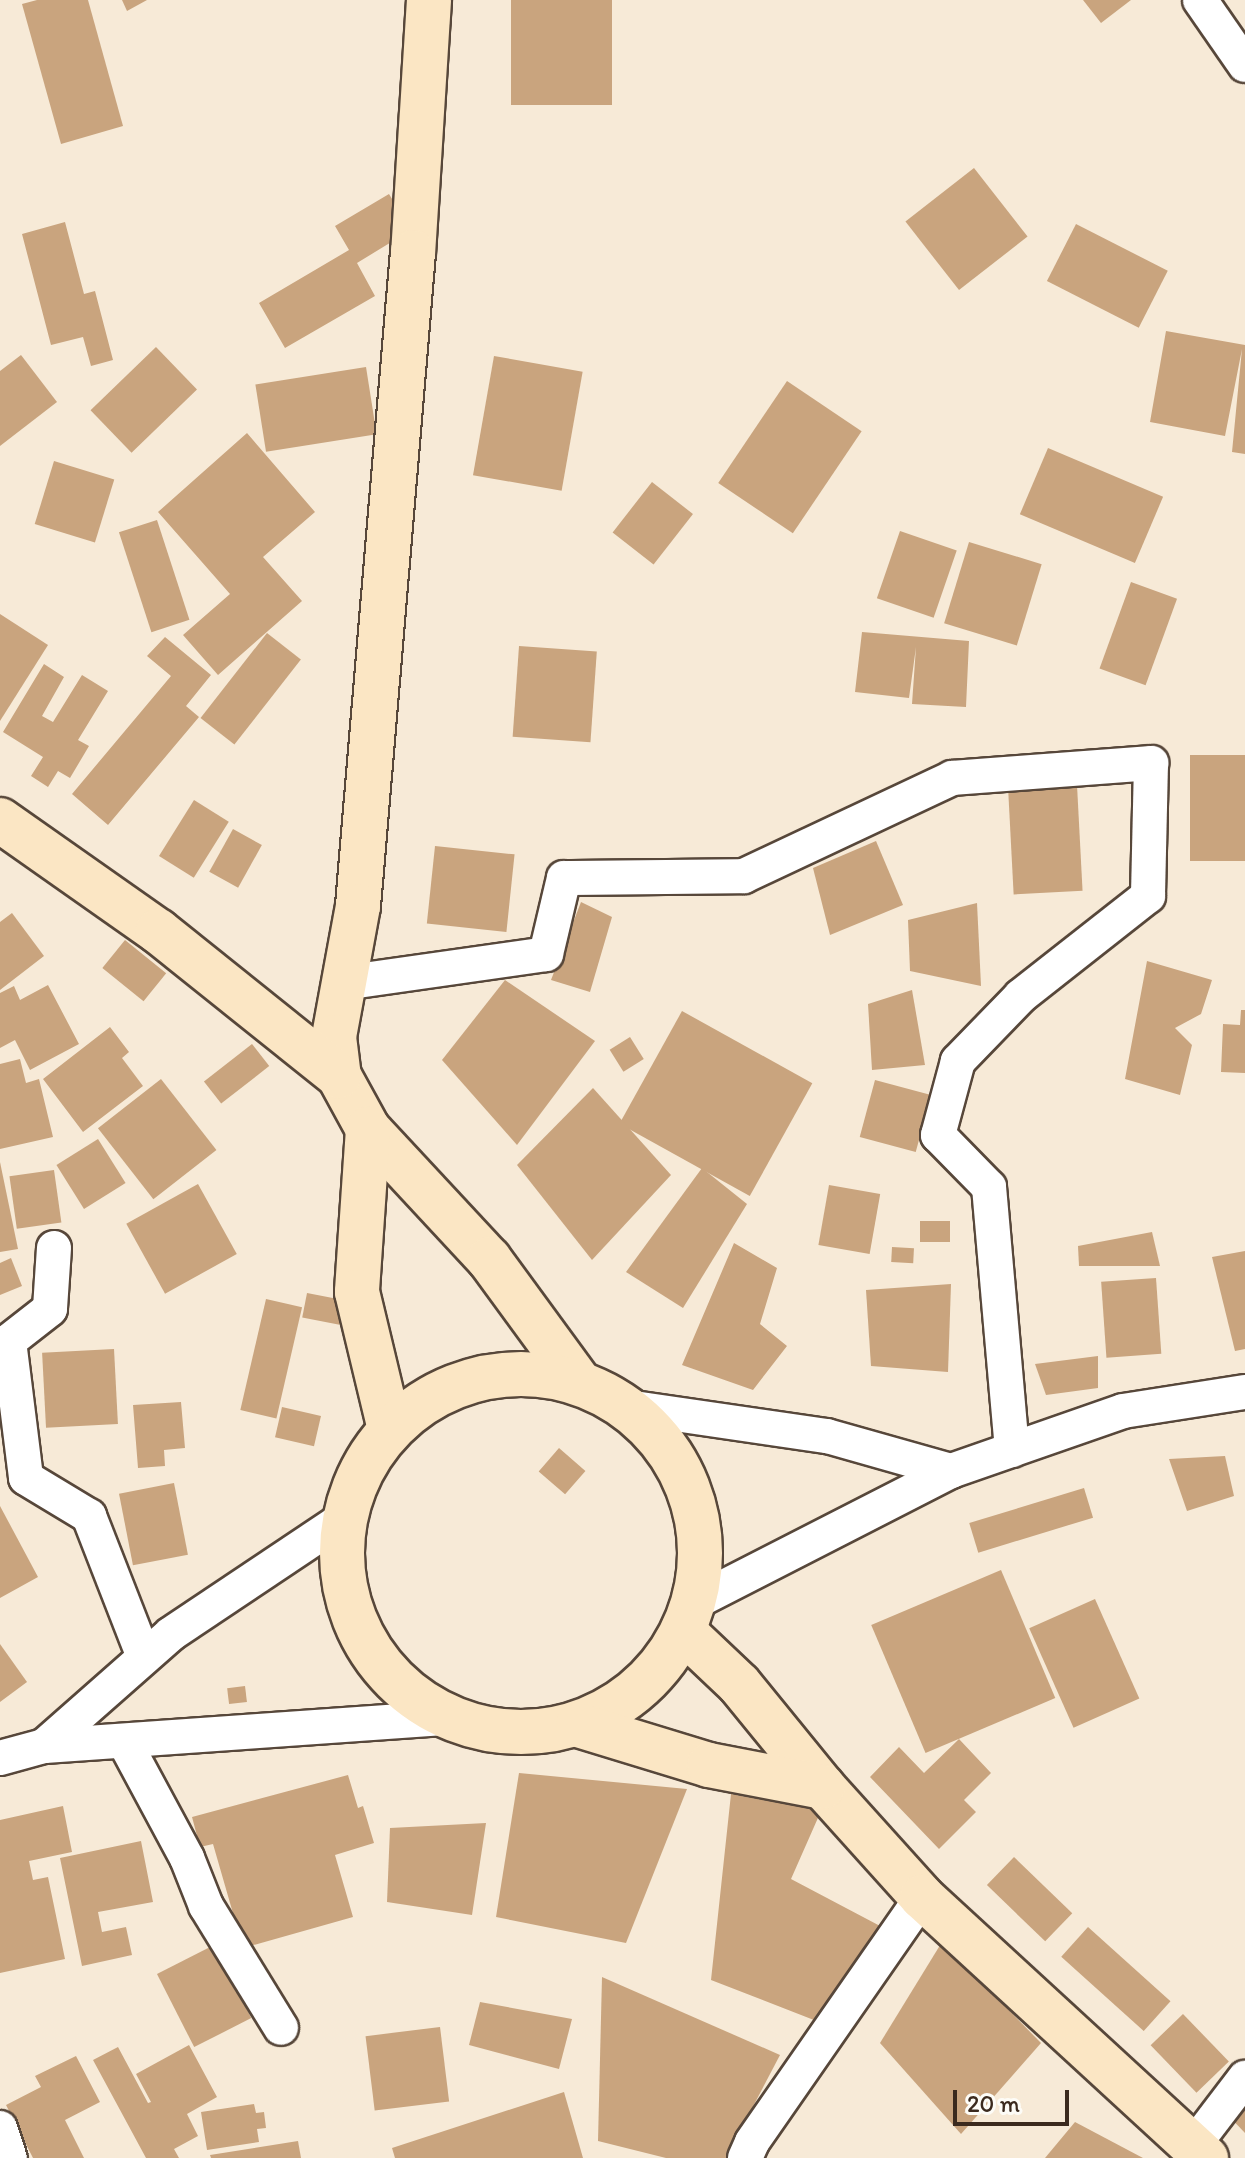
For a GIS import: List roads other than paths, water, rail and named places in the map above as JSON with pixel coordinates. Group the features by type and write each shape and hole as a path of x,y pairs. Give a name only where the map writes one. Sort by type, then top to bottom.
{"street":[{"path":"429,0 412,268 361,875 334,1037 339,1076 368,1129 489,1259 579,1382"},
{"path":"1200,0 1245,65"},
{"path":"343,983 546,954 564,878 744,876 952,778 1151,763 1148,896 1021,996 958,1061 938,1135 989,1187 1012,1450"},
{"path":"0,820 158,931 339,1076"},
{"path":"368,1129 357,1292 390,1429"},
{"path":"54,1248 50,1309 9,1341 26,1478 89,1516 144,1657"},
{"path":"534,1374 579,1382 627,1407 653,1432 676,1461 691,1494 699,1530 700,1567 688,1617 664,1662 640,1689 611,1709 578,1725 534,1733 490,1731 448,1718 397,1684 361,1636 343,1579 344,1518 364,1466 390,1429 415,1406 445,1389 477,1378 534,1374"},
{"path":"688,1617 951,1471 1123,1411 1245,1392"},
{"path":"627,1407 827,1436 951,1471"},
{"path":"44,1746 171,1634 344,1518"},
{"path":"688,1617 823,1787 922,1897 1199,2152 1245,2078"},
{"path":"0,1758 44,1746 448,1718"},
{"path":"578,1725 709,1765 823,1787"},
{"path":"124,1741 187,1858 206,1906 281,2028"},
{"path":"745,2158 752,2142 922,1897"},
{"path":"0,2128 10,2158"}]}
